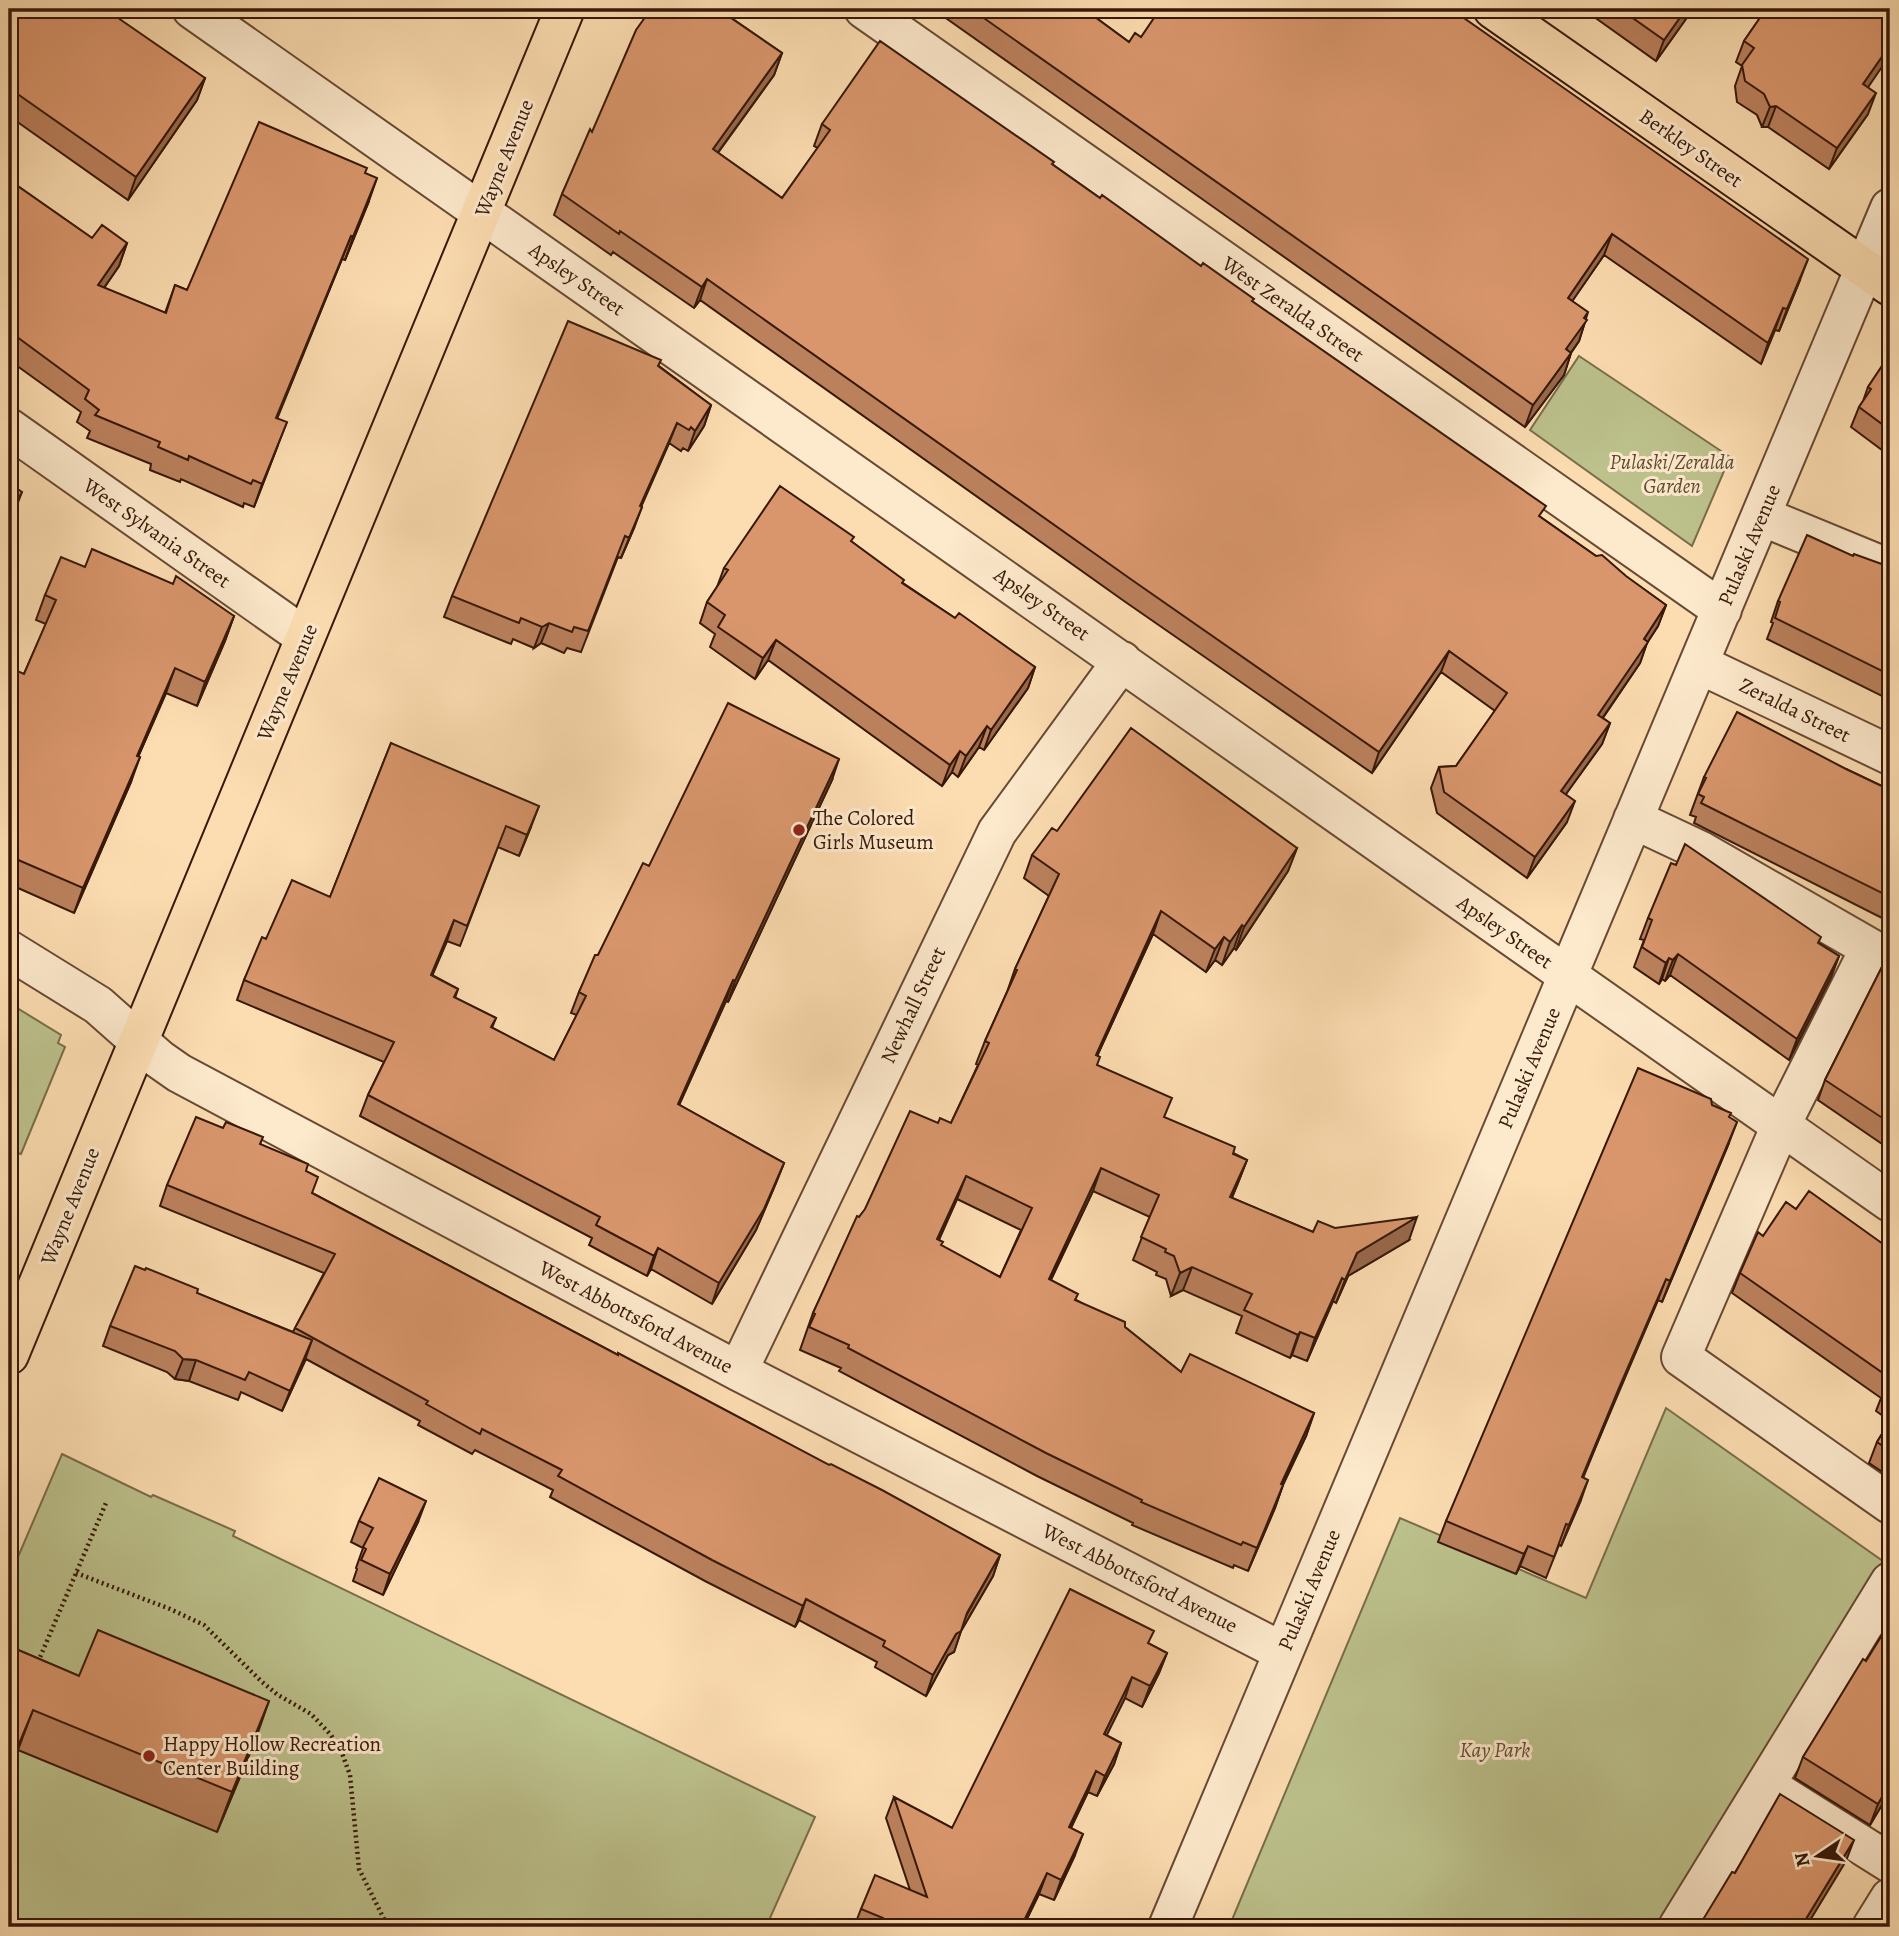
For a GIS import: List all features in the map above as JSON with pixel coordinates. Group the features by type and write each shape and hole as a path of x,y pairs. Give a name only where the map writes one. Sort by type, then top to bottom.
{"main road":[{"name":"Wayne Avenue","path":"9,1355 565,9"},
{"name":"Berkley Street","path":"1493,9 1878,278"}],"street":[{"name":"Apsley Street","path":"192,9 1890,1202"},
{"name":"West Zeralda Street","path":"864,9 1722,610"},
{"name":"Pulaski Avenue","path":"1168,1927 1762,516 1878,278 1890,208"},
{"name":"West Sylvania Street","path":"9,428 305,637"},
{"path":"1762,516 1890,569"},
{"name":"Newhall Street","path":"738,1371 997,832 1122,661"},
{"name":"Zeralda Street","path":"1699,664 1890,755"},
{"path":"1633,819 1701,851 1870,948 1781,1125 1681,1357 1890,1504"},
{"name":"West Abbottsford Avenue","path":"9,950 98,1005 159,1059 179,1073 738,1371 1283,1652"},
{"path":"1678,1927 1890,1582"},
{"path":"1766,1785 1890,1863"},
{"path":"1872,1927 1890,1898"}],"path":[{"path":"35,1668 106,1503"},
{"path":"76,1573 204,1625 261,1681 278,1695 311,1714 331,1735 342,1753 350,1775 359,1869 388,1927"}],"green space":[{"name":"Pulaski/Zeralda Garden","path":"1579,356 1730,457 1692,546 1530,430"},
{"path":"9,1003 61,1035 58,1043 65,1047 21,1154 14,1152 9,1165"},
{"name":"Kay Park","path":"1666,1408 1887,1564 1660,1927 1229,1927 1400,1518 1586,1598"},
{"path":"62,1454 151,1497 153,1495 235,1531 233,1536 815,1817 766,1927 9,1927 9,1578"}],"building":[{"path":"9,9 105,9 205,78 136,177 9,88"},
{"path":"651,9 733,9 736,11 731,18 782,53 713,149 782,198 830,130 822,124 880,41 1054,162 1052,164 1100,198 1102,195 1201,266 1203,263 1254,299 1252,301 1546,506 1539,516 1596,556 1602,555 1666,605 1644,639 1648,642 1598,715 1610,723 1561,791 1575,801 1535,857 1444,792 1439,767 1456,766 1507,693 1449,651 1379,752 707,279 702,287 562,194 636,30"},
{"path":"971,9 1084,9 1129,42 1135,33 1141,37 1160,9 1451,9 1808,259 1787,309 1783,308 1768,343 1612,234 1568,298 1588,312 1584,318 1587,320 1566,349 1571,353 1533,405"},
{"path":"1620,9 1686,9 1664,40"},
{"path":"1766,9 1890,9 1890,45 1863,84 1876,93 1837,148 1776,106 1770,107 1764,94 1745,81 1742,65 1754,48 1744,41"},
{"path":"259,122 367,168 365,173 377,178 276,418 287,422 262,484 253,480 251,484 189,456 188,460 158,447 160,442 95,415 99,410 85,399 89,390 9,331 9,180 92,238 102,225 127,243 98,285 166,313 175,285 187,290"},
{"path":"568,321 661,360 658,366 711,405 695,431 677,423 640,506 642,507 629,538 625,536 588,631 574,627 572,632 549,623 542,627 521,618 519,623 452,596"},
{"path":"1890,354 1890,430 1859,407 1871,389 1868,387"},
{"path":"9,483 22,492 9,514"},
{"path":"780,486 854,537 851,541 904,580 902,583 955,618 959,613 1035,667 991,730 987,726 966,756 960,751 950,765 776,640 763,658 718,627 725,615 707,602 728,570 724,568"},
{"path":"1807,535 1853,556 1854,554 1890,567 1890,675 1775,618 1780,602 1778,601"},
{"path":"92,549 173,584 176,576 234,616 205,682 175,668 83,888 9,856 9,684 15,670 24,674 56,600 45,595 61,557 85,567"},
{"path":"728,703 839,759 735,981 733,980 678,1104 784,1163 764,1209 719,1283 658,1248 654,1256 624,1240 596,1225 600,1217 368,1095 394,1042 244,980 262,937 266,939 292,880 330,897 391,743 539,806 527,835 506,826 467,926 454,920 431,975 458,989 454,997 496,1018 491,1027 554,1060 586,996 579,992 595,955 598,955 643,863 649,866"},
{"path":"1737,712 1890,790 1890,897 1701,803 1704,797 1698,794 1706,778 1704,777"},
{"path":"1131,728 1297,848 1244,927 1242,925 1230,942 1224,937 1215,949 1161,911 1096,1055 1100,1057 1097,1065 1172,1098 1164,1117 1235,1147 1233,1154 1247,1160 1230,1197 1313,1232 1318,1221 1335,1228 1417,1217 1357,1253 1345,1280 1342,1278 1315,1338 1300,1332 1298,1335 1244,1310 1252,1294 1192,1267 1180,1273 1174,1256 1141,1237 1159,1195 1101,1168 1049,1279 1078,1294 1075,1300 1125,1322 1125,1327 1181,1372 1190,1354 1314,1413 1281,1484 1283,1485 1257,1548 1243,1542 1241,1545 1141,1502 1142,1500 1046,1453 848,1348 849,1345 809,1327 857,1216 865,1209 910,1111 938,1123 940,1118 951,1123 989,1043 985,1041 1059,874 1032,855 1052,828 1057,831","holes":["966,1176 1032,1208 1000,1277 941,1245 943,1242 937,1239"]},
{"path":"1685,844 1821,937 1818,943 1839,956 1797,1039 1678,954 1673,960 1669,958 1666,963 1642,947 1652,920 1648,918 1671,863 1676,865"},
{"path":"1890,951 1890,1123 1825,1080"},
{"path":"1638,1068 1711,1099 1712,1105 1731,1113 1729,1117 1737,1122 1670,1281 1666,1279 1619,1388 1582,1477 1588,1480 1569,1525 1566,1524 1554,1557 1528,1546 1524,1554 1446,1521"},
{"path":"196,1117 223,1128 226,1122 263,1137 260,1144 308,1164 306,1171 318,1177 312,1193 829,1465 882,1490 1000,1555 967,1613 961,1631 956,1634 933,1675 883,1646 885,1641 806,1599 803,1606 712,1560 558,1476 562,1470 482,1429 480,1434 426,1404 428,1401 295,1328 335,1254 167,1185"},
{"path":"1809,1191 1890,1249 1890,1378 1740,1273 1758,1232 1763,1236 1786,1202 1796,1209"},
{"path":"135,1266 198,1289 197,1293 312,1340 290,1391 249,1372 245,1380 196,1360 183,1359 175,1351 110,1326"},
{"path":"1890,1380 1890,1395 1884,1390"},
{"path":"1890,1421 1890,1451 1877,1442"},
{"path":"379,1478 426,1501 390,1574 361,1560 366,1549 363,1547 373,1528 359,1521"},
{"path":"1070,1589 1154,1631 1148,1643 1167,1653 1150,1686 1132,1677 1104,1734 1121,1743 1105,1776 1096,1771 1069,1827 1083,1834 1061,1880 1047,1873 1021,1927 879,1927 883,1918 861,1909 875,1875 927,1897 894,1797 952,1828"},
{"path":"1890,1622 1890,1783 1878,1804 1803,1757 1863,1659 1866,1661"},
{"path":"98,1630 269,1701 232,1792 33,1710 9,1768 9,1646 79,1676"},
{"path":"1780,1794 1854,1840 1801,1927 1689,1927 1697,1925 1704,1918 1732,1872 1735,1873"}],"place":[{"name":"The Colored Girls Museum","path":"799,830"},
{"name":"Happy Hollow Recreation Center Building","path":"149,1756"}]}
